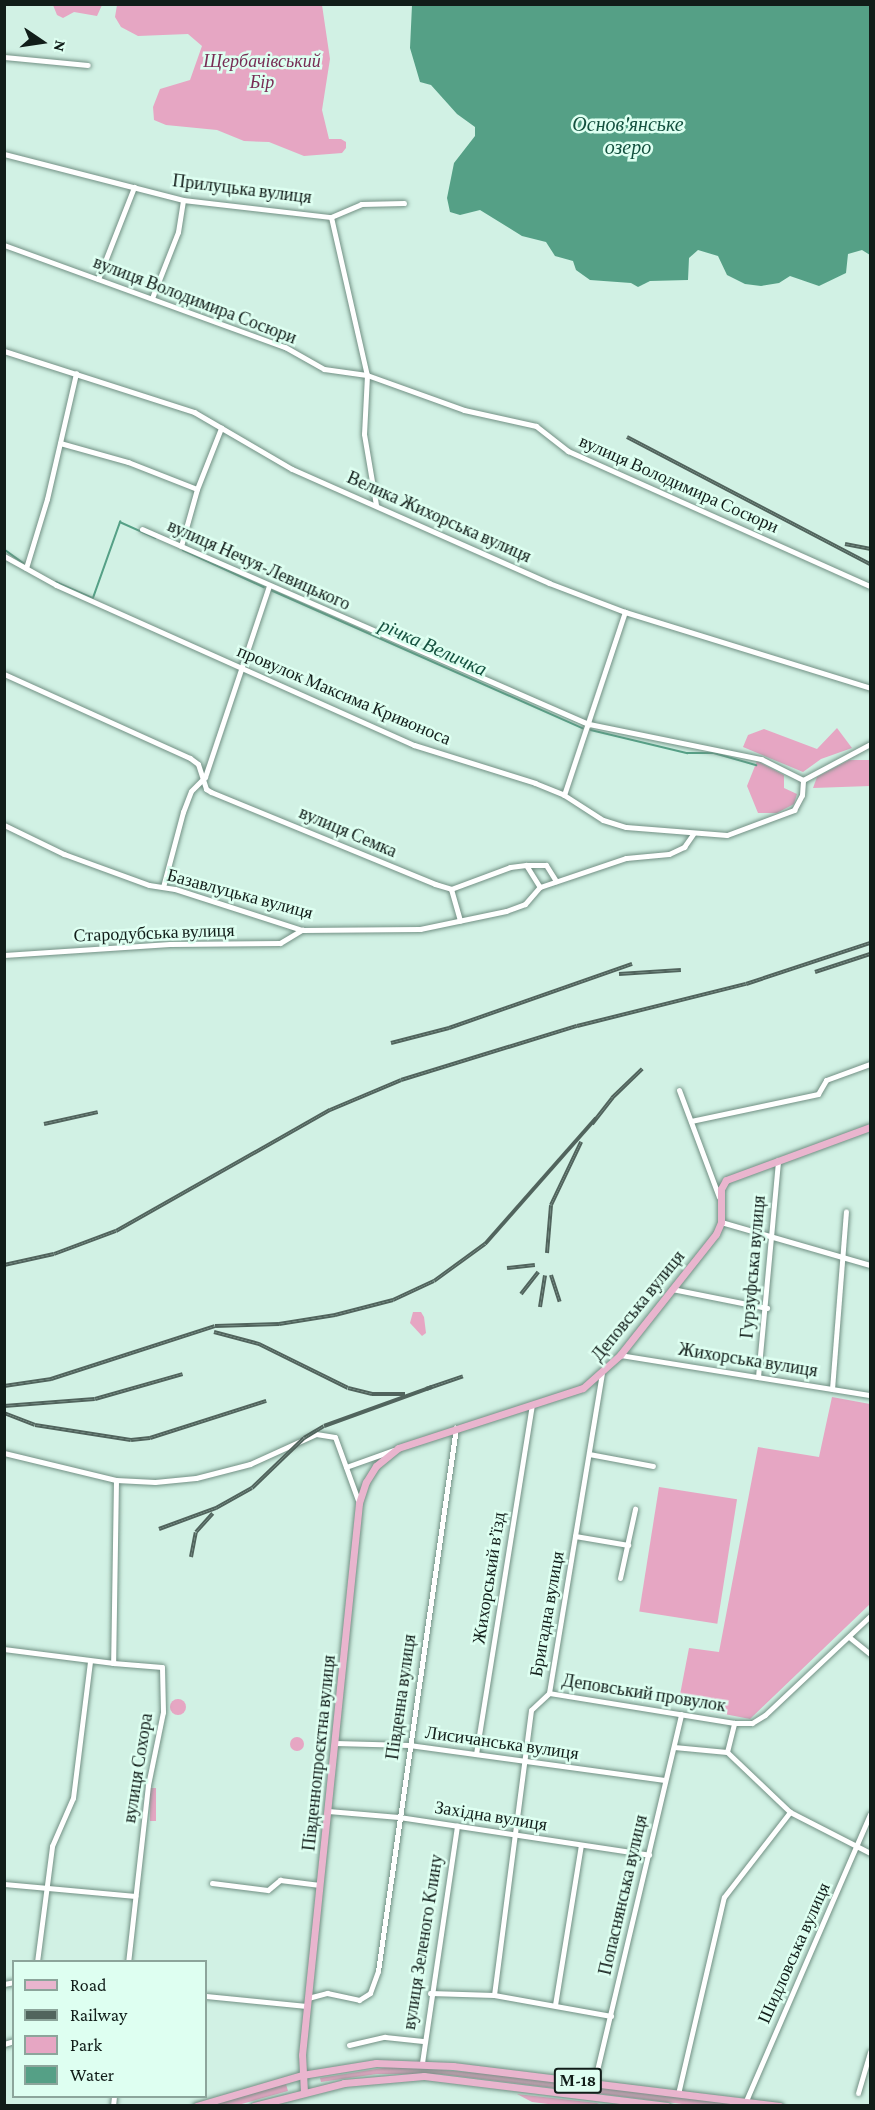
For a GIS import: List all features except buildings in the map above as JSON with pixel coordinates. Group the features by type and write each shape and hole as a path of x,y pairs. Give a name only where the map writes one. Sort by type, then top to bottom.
{"main road":[{"path":"721,1222 719,1197 726,1180 734,1174 870,1127"},
{"name":"Деповська вулиця","path":"398,1448 584,1388 602,1374 620,1355 716,1234 721,1222"},
{"name":"Південнопроєктна вулиця","path":"304,2092 302,2075 308,2002 359,1503 376,1466 398,1448"},
{"name":"М-18","path":"196,2106 302,2075 338,2067 422,2063 780,2106"},
{"name":"М-18","path":"254,2106 304,2092 371,2079 424,2076 667,2106"}],"street":[{"path":"4,57 88,65"},
{"name":"Прилуцька вулиця","path":"4,154 183,200 331,217 367,375 364,434 376,505"},
{"path":"98,279 134,187"},
{"path":"152,298 178,232 183,200"},
{"path":"331,217 361,204 404,203"},
{"name":"вулиця Володимира Сосюри","path":"4,245 285,347 324,369 367,375 464,410 543,429 568,451 870,586"},
{"name":"Велика Жихорська вулиця","path":"4,351 194,412 292,469 549,583 625,612 870,688"},
{"path":"26,568 60,443 76,373"},
{"path":"181,546 197,489 221,428"},
{"path":"60,443 129,462 197,489"},
{"name":"вулиця Нечуя-Левицького","path":"142,529 589,724 761,759 803,780"},
{"name":"провулок Максима Кривоноса","path":"4,556 240,668 414,745 564,795 603,820 626,827 727,835 794,810 802,795 803,780"},
{"path":"162,887 183,812 191,791 205,777 269,586"},
{"path":"564,795 625,612"},
{"name":"вулиця Семка","path":"4,674 190,758 205,777 206,789 211,792 451,889"},
{"path":"803,780 870,744"},
{"name":"Базавлуцька вулиця","path":"4,825 64,854 302,930 420,929 516,908 540,887"},
{"path":"526,865 540,887 626,858 669,854 684,847 693,834"},
{"path":"460,921 451,889 510,867 526,865 546,865 556,881"},
{"name":"Стародубська вулиця","path":"5,954 280,943 302,930"},
{"path":"691,1121 818,1095 826,1080 870,1064"},
{"path":"679,1090 719,1197"},
{"name":"Гурзуфська вулиця","path":"758,1377 767,1308 778,1160"},
{"path":"832,1389 846,1212"},
{"path":"721,1222 870,1265"},
{"path":"672,1289 767,1308"},
{"name":"Жихорська вулиця","path":"620,1355 870,1395"},
{"name":"Бригадна вулиця","path":"494,1995 527,1761 531,1710 549,1693 602,1374"},
{"name":"Жихорський в’їзд","path":"476,1754 532,1406"},
{"name":"Південна вулиця","path":"308,2002 327,1993 359,2000 370,1993 378,1971 456,1428"},
{"path":"4,1453 116,1480 196,1478 250,1464 316,1434 335,1437 359,1503"},
{"path":"346,1467 398,1448"},
{"path":"589,1454 653,1466"},
{"path":"4,1649 113,1663 116,1480"},
{"path":"620,1578 635,1509"},
{"path":"575,1536 628,1545"},
{"path":"727,1752 734,1723 753,1723 765,1715 870,1616"},
{"path":"849,1637 870,1654"},
{"path":"37,1960 52,1846 73,1798 90,1661"},
{"name":"вулиця Сохора","path":"113,1663 162,1667 163,1712 148,1785 128,1960"},
{"name":"Деповський провулок","path":"549,1693 734,1723"},
{"name":"Попаснянська вулиця","path":"594,2083 681,1714"},
{"name":"Лисичанська вулиця","path":"335,1743 409,1745 665,1780"},
{"path":"674,1747 727,1752 790,1812 870,1853"},
{"name":"Західна вулиця","path":"328,1811 399,1816 649,1855"},
{"path":"678,2094 724,1897 790,1812"},
{"name":"Шидловська вулиця","path":"745,2103 870,1814"},
{"name":"вулиця Зеленого Клину","path":"422,2063 430,1993 457,1826"},
{"path":"555,2005 581,1845"},
{"path":"212,1883 268,1890 280,1880 320,1885"},
{"path":"4,1884 135,1896"},
{"path":"430,1993 494,1995 610,2016"},
{"path":"207,1996 308,2002"},
{"path":"349,2045 384,2037 423,2041"},
{"path":"858,2093 870,2052"}],"green space":[{"path":"53,4 102,5 97,16 74,12 63,18 57,15"},
{"name":"Щербачівський Бір","path":"117,5 322,5 330,59 322,110 329,139 341,139 346,142 346,148 342,153 304,156 269,142 244,141 217,130 166,125 154,120 153,107 160,89 190,80 202,46 188,34 138,36 121,27 115,17"},
{"path":"837,728 852,748 821,759 803,772 743,747 748,735 764,729 817,749"},
{"path":"849,760 870,760 870,786 813,788 817,777"},
{"path":"757,761 784,775 784,788 797,794 794,804 777,813 758,813 747,786"},
{"path":"413,1312 421,1312 424,1317 426,1333 422,1336 410,1323"},
{"path":"832,1397 870,1404 870,1604 750,1719 678,1705 689,1648 719,1652 758,1447 819,1457"},
{"path":"659,1487 737,1499 717,1624 639,1611"},
{"path":"175,1699 181,1699 186,1707 184,1713 175,1715 170,1710 170,1704"},
{"path":"294,1737 300,1737 304,1744 300,1751 294,1751 290,1747 290,1741"},
{"path":"150,1788 156,1788 156,1821 150,1821"},
{"path":"395,2066 513,2076 749,2105 690,2105 441,2074 377,2074 321,2082 320,2078"},
{"path":"286,2084 288,2091 238,2105 211,2105"},
{"path":"517,2094 601,2105 556,2105 532,2102"}],"water":[{"name":"Основ'янське озеро","path":"412,5 870,5 870,255 862,250 848,254 846,273 819,286 790,276 779,283 761,286 745,284 727,275 718,256 698,250 689,258 688,280 650,281 638,287 631,283 590,280 576,270 573,261 555,256 546,242 522,236 480,210 460,215 450,212 447,198 454,163 475,136 475,127 457,114 431,85 420,82 410,48"}],"waterway":[{"name":"річка Величка","path":"56,582 93,598 120,522 156,538"},
{"name":"річка Величка","path":"4,549 23,563"},
{"name":"річка Величка","path":"183,550 264,587"},
{"name":"річка Величка","path":"271,590 583,728"},
{"name":"річка Величка","path":"591,730 687,753 714,753 756,765"}],"railway":[{"path":"627,437 870,564"},
{"path":"845,544 870,549"},
{"path":"4,1265 54,1254 116,1231 330,1110 401,1080 577,1026 746,984 870,943"},
{"path":"815,972 870,954"},
{"path":"391,1043 449,1028 632,964"},
{"path":"619,974 681,970"},
{"path":"592,1124 612,1098 642,1069"},
{"path":"44,1124 98,1112"},
{"path":"4,1386 51,1379 215,1326 279,1324 335,1315 393,1300 434,1281 485,1244 596,1118"},
{"path":"547,1253 551,1205 581,1142"},
{"path":"507,1268 535,1265"},
{"path":"521,1294 538,1272"},
{"path":"540,1307 545,1275"},
{"path":"551,1275 560,1302"},
{"path":"214,1332 259,1344 348,1388 372,1394 405,1394"},
{"path":"4,1406 95,1399 183,1374"},
{"path":"426,1389 463,1376"},
{"path":"159,1529 216,1508 252,1488 304,1438 324,1426 432,1387"},
{"path":"4,1413 35,1425 131,1440 150,1438 266,1401"},
{"path":"191,1557 196,1532 213,1513"}]}
